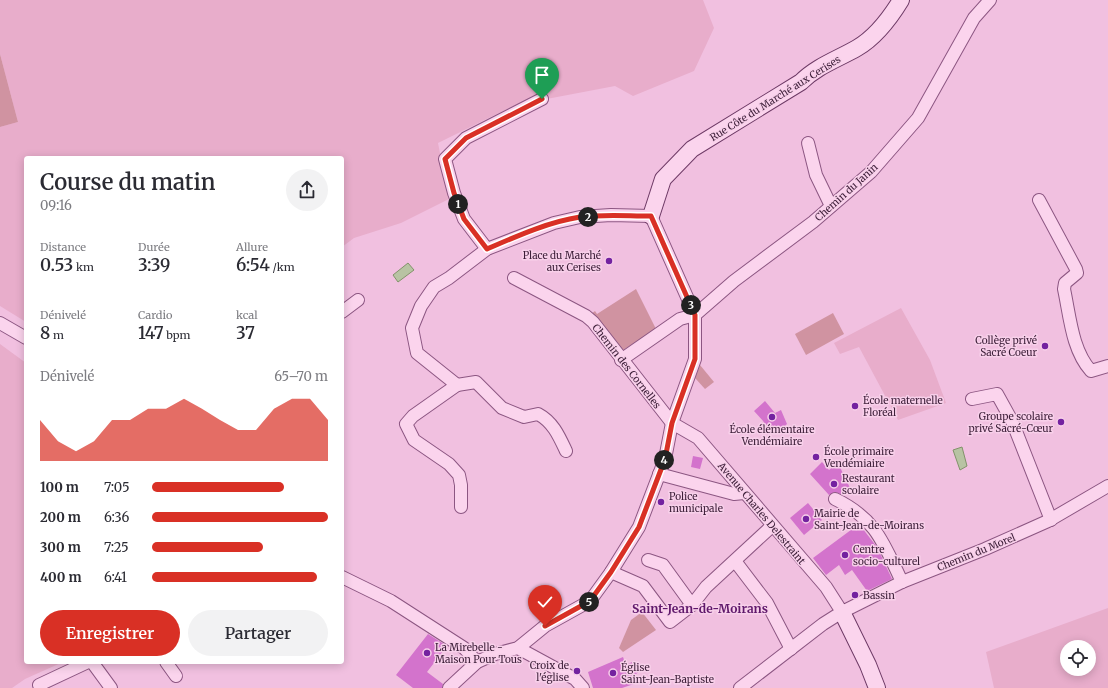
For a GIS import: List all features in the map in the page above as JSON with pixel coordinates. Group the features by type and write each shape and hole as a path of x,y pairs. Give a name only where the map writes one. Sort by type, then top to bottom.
{"street":[{"name":"Rue Côte du Marché aux Cerises","path":"651,216 663,179 692,149 801,82 816,70 859,47 890,19 901,0"},
{"name":"Chemin du Janin","path":"695,315 734,281 813,222 871,172 918,118 974,18 990,0"},
{"path":"487,249 464,219 454,193 445,159 466,138 542,99"},
{"path":"808,143 816,175 831,206"},
{"path":"1040,200 1077,273 1066,283 1064,290 1075,341 1085,365 1091,371 1108,366"},
{"path":"449,688 477,662 495,654 518,648 545,626 590,601 611,572 639,527 665,459 672,423 695,359 695,315 651,216 611,215 580,217 554,223 487,249 449,278 434,287 421,306 412,328 417,353 457,385"},
{"name":"Chemin des Cornelles","path":"514,278 586,316 672,423"},
{"path":"344,310 358,300"},
{"path":"621,360 680,319 695,315"},
{"path":"0,323 24,337"},
{"path":"461,507 461,485 459,475 449,464 414,440 406,424 413,416 457,385 476,382 502,408 524,417 538,414 547,418 557,432 566,451"},
{"path":"972,399 997,394 1012,421 1051,520"},
{"name":"Avenue Charles Delestraint","path":"672,423 698,438 772,526 826,587 842,612"},
{"path":"658,474 734,494 744,493"},
{"name":"Chemin du Morel","path":"740,688 823,624 842,612 902,582 985,549 1051,520 1108,486"},
{"path":"835,499 849,506 864,517 879,534 902,582"},
{"path":"611,572 643,586 670,622 692,605 706,588 772,526"},
{"path":"648,560 663,565 692,605"},
{"path":"734,561 767,603 791,648"},
{"path":"344,578 391,600 464,648 477,662"},
{"path":"842,612 868,665 877,688"},
{"path":"518,648 575,679 583,688"},
{"path":"39,685 84,664"},
{"path":"93,664 111,688"},
{"path":"167,664 176,676"}],"shaded area":[{"path":"0,0 703,0 714,28 694,71 633,96 615,86 515,105 438,143 449,199 401,223 354,238 344,246 344,156 24,156 24,321 0,306 0,127 18,122 0,54"},
{"path":"0,54 18,122 0,127"},
{"path":"408,263 414,270 398,282 393,275"},
{"path":"636,289 656,329 620,352 591,314 595,311 597,314"},
{"path":"901,308 930,360 946,403 898,420 859,347 840,354 834,343"},
{"path":"833,313 844,334 806,355 795,334"},
{"path":"0,344 24,362 24,664 59,664 25,679 12,688 0,688"},
{"path":"700,365 714,382 705,389 695,378"},
{"path":"962,447 967,466 960,470 953,450"},
{"path":"1108,608 1108,688 994,688 986,652"},
{"path":"642,612 656,630 623,652 619,648 631,620"}],"building":[{"name":"École élémentaire Vendémiaire","path":"765,401 775,413 781,410 787,424 778,432 772,431 754,411"},
{"path":"693,456 703,458 700,469 691,467"},
{"name":"Restaurant scolaire","path":"822,462 829,470 838,463 851,490 843,495 835,492 829,495 810,474"},
{"name":"Mairie de Saint-Jean-de-Moirans","path":"808,503 822,520 804,535 790,518"},
{"name":"Centre socio-culturel","path":"859,524 877,547 892,579 867,591 852,570 845,575 839,565 826,575 813,558"},
{"name":"La Mirebelle - Maison Pour Tous","path":"428,634 447,646 427,672 443,684 442,688 413,688 396,675"},
{"name":"Église Saint-Jean-Baptiste","path":"623,657 626,665 632,662 639,663 642,669 631,676 634,684 622,688 593,688 588,672"}],"place":[{"name":"Place du Marché aux Cerises","path":"609,261"},
{"name":"Collège privé Sacré Coeur","path":"1045,346"},
{"name":"École maternelle Floréal","path":"855,406"},
{"name":"École élémentaire Vendémiaire","path":"772,417"},
{"name":"Groupe scolaire privé Sacré-Cœur","path":"1061,422"},
{"name":"École primaire Vendémiaire","path":"816,457"},
{"name":"Restaurant scolaire","path":"834,484"},
{"name":"Police municipale","path":"661,502"},
{"name":"Mairie de Saint-Jean-de-Moirans","path":"806,519"},
{"name":"Centre socio-culturel","path":"845,555"},
{"name":"Bassin","path":"855,595"},
{"name":"La Mirebelle - Maison Pour Tous","path":"427,653"},
{"name":"Croix de l'église","path":"577,671"},
{"name":"Église Saint-Jean-Baptiste","path":"613,673"}],"district":[{"name":"Saint-Jean-de-Moirans","path":"700,609"}],"route":[{"path":"542,99 466,138 445,159 454,193 464,219 487,249 554,223 580,217 611,215 651,216 695,315 696,336 695,359 687,386 672,423 665,459 656,479 639,527 611,572 590,601 545,626"}]}
